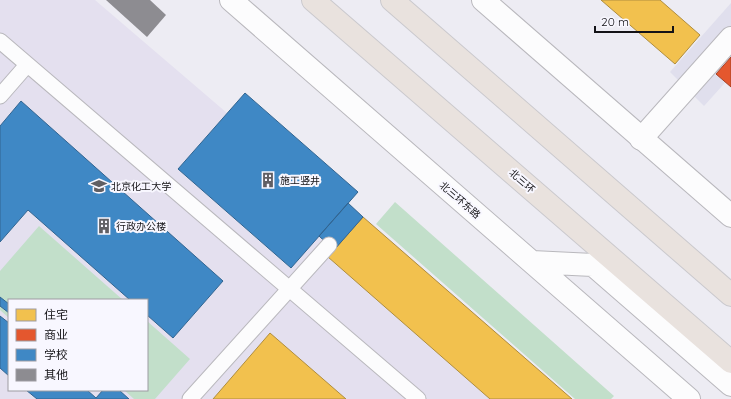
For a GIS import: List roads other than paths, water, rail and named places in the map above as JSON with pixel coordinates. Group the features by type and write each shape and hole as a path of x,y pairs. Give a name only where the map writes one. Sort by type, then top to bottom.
{"highway":[{"name":"北三环","path":"313,0 731,362"},
{"path":"392,0 731,295"}],"street":[{"name":"北三环东路","path":"232,0 689,399"},
{"path":"483,0 731,216"},
{"path":"641,139 731,38"},
{"path":"532,262 594,265 731,385"}],"lane":[{"path":"0,41 418,399"},
{"path":"0,96 27,65"},
{"path":"190,399 329,245"}],"place":[{"name":"施工竖井","path":"268,180"},
{"name":"北京化工大学","path":"99,186"},
{"name":"行政办公楼","path":"104,226"}]}
